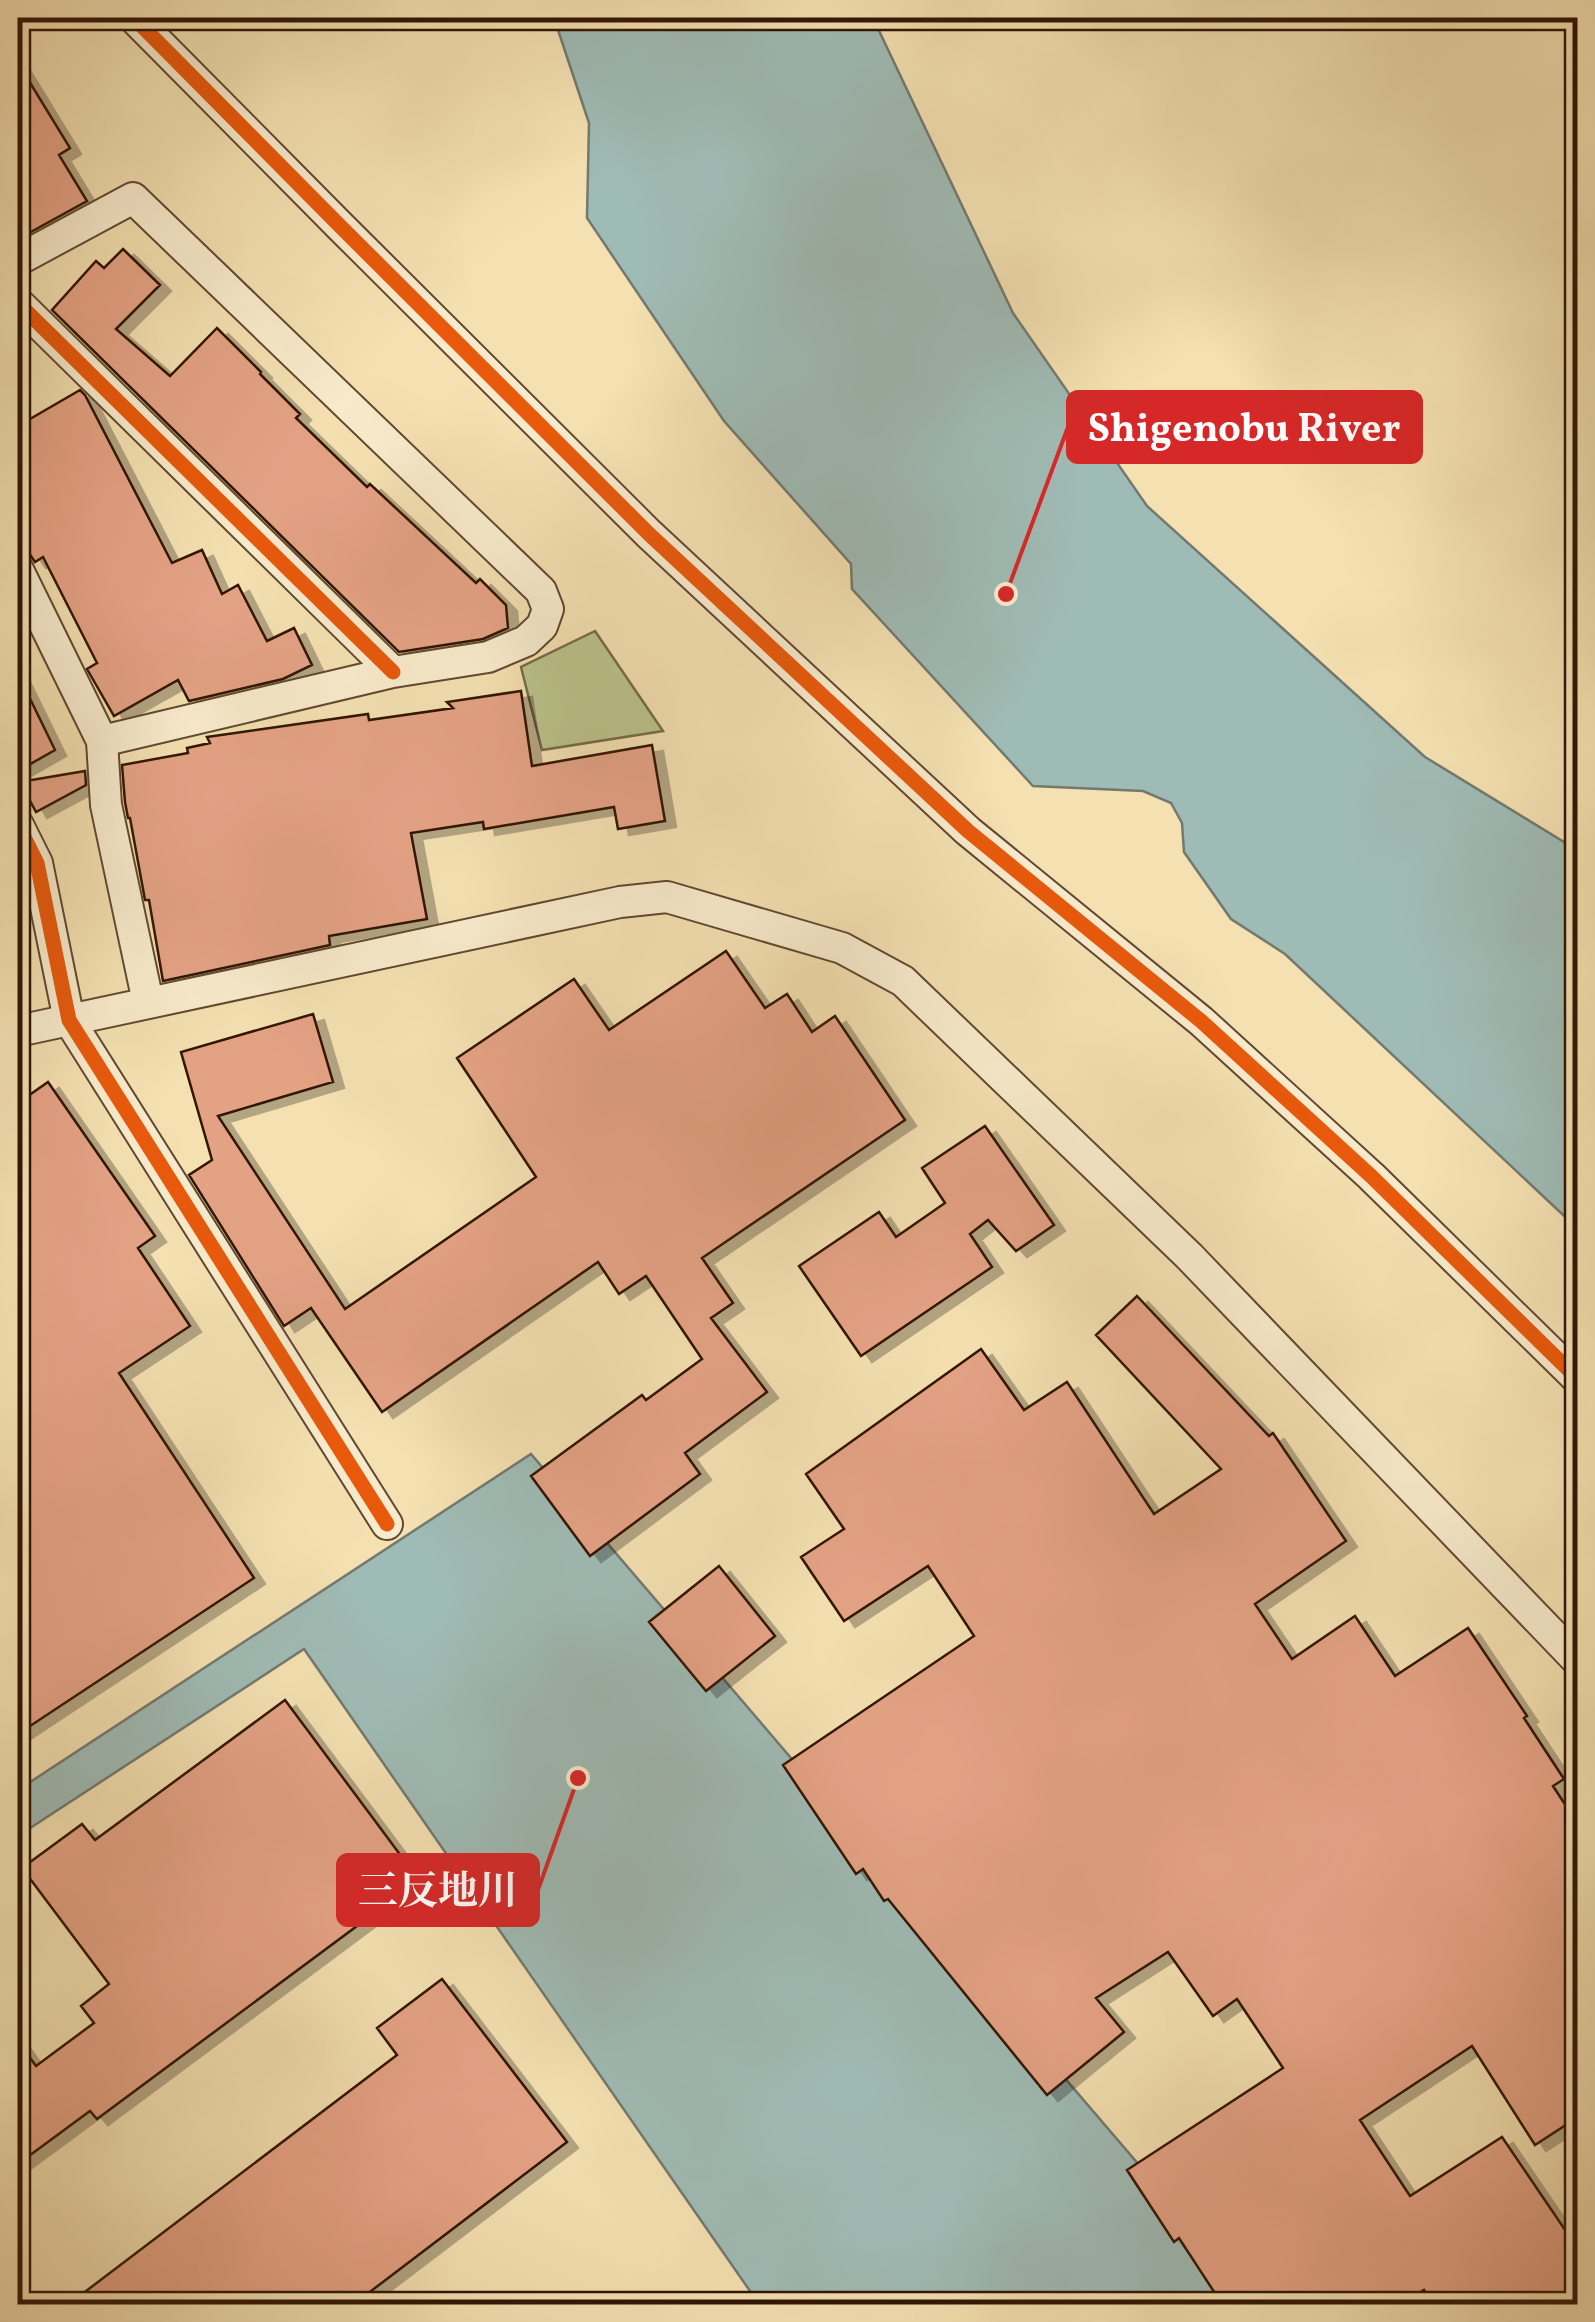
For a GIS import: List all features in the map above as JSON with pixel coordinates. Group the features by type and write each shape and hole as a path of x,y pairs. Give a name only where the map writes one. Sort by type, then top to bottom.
{"street":[{"path":"134,18 690,572 968,831 1201,1021 1385,1190 1578,1380"},
{"path":"18,260 133,198 541,590 548,609 542,626 526,641 488,657 394,672 102,741"},
{"path":"18,303 394,672"},
{"path":"18,570 102,741 106,806 148,1002"},
{"path":"18,824 37,863 70,1020 387,1524"},
{"path":"18,1031 620,902 667,898 842,948 903,981 1189,1256 1578,1660"}],"green space":[{"path":"595,631 663,731 542,750 521,667"}],"water":[{"path":"554,18 873,18 1013,313 1147,506 1425,757 1577,850 1577,1228 1285,954 1231,919 1184,852 1182,823 1171,803 1143,791 1033,786 852,589 851,564 724,421 587,218 589,123"},
{"path":"531,1454 1258,2304 759,2304 304,1649 18,1836 18,1790"}],"building":[{"path":"18,63 70,148 59,155 87,201 18,239"},
{"path":"123,249 160,285 116,329 170,376 217,328 300,414 296,418 367,487 370,484 476,583 480,579 506,605 508,628 483,639 399,652 52,310 96,261 104,268"},
{"path":"80,390 172,563 202,550 222,594 238,585 267,641 294,628 312,665 283,679 189,701 178,680 114,716 87,669 97,663 43,557 35,562 18,537 18,426"},
{"path":"18,674 55,750 18,771"},
{"path":"521,691 532,766 652,745 665,821 618,829 614,807 484,829 483,822 411,833 427,919 329,936 330,945 163,981 149,900 145,900 128,818 122,765 188,753 187,748 210,743 207,737 368,714 369,720 453,708 447,702"},
{"path":"85,771 86,785 36,812 20,782"},
{"path":"726,951 765,1008 787,994 812,1032 835,1016 905,1120 702,1258 733,1303 711,1318 767,1392 685,1453 700,1474 590,1556 531,1476 642,1395 646,1400 702,1359 646,1276 619,1294 598,1262 382,1412 311,1308 284,1326 189,1175 212,1160 181,1052 313,1014 333,1082 218,1116 345,1309 536,1177 457,1058 574,979 609,1030"},
{"path":"48,1082 155,1236 138,1248 190,1326 119,1373 254,1578 18,1734 18,1103"},
{"path":"985,1126 1054,1225 1016,1251 988,1220 970,1234 992,1267 861,1356 799,1266 879,1212 896,1237 945,1203 922,1168"},
{"path":"1137,1296 1269,1436 1273,1433 1346,1541 1255,1604 1292,1659 1355,1616 1395,1676 1468,1628 1564,1779 1553,1786 1578,1824 1578,2117 1535,2145 1472,2046 1360,2120 1410,2196 1502,2137 1578,2249 1578,2304 1434,2304 1424,2290 1401,2304 1222,2304 1179,2238 1174,2242 1127,2170 1283,2068 1237,1999 1213,2016 1168,1952 1096,1998 1124,2032 1047,2095 888,1899 884,1901 863,1869 856,1874 783,1765 974,1636 928,1566 844,1621 801,1557 844,1529 806,1474 981,1349 1024,1410 1067,1382 1154,1514 1221,1469 1096,1335"},
{"path":"719,1566 775,1636 706,1691 649,1622"},
{"path":"285,1700 419,1880 97,2119 90,2111 18,2164 18,2041 36,2066 94,2023 81,2006 109,1984 22,1868 82,1824 95,1840"},
{"path":"442,1979 567,2142 354,2304 69,2304 397,2055 377,2028"}],"cycle path":[{"path":"134,18 649,534 968,831 1201,1021 1371,1176 1578,1379"},
{"path":"18,303 393,672"},
{"path":"18,825 37,863 69,1020 387,1524"}],"place":[{"name":"Shigenobu River","path":"1006,594"},
{"name":"三反地川","path":"578,1778"}]}
